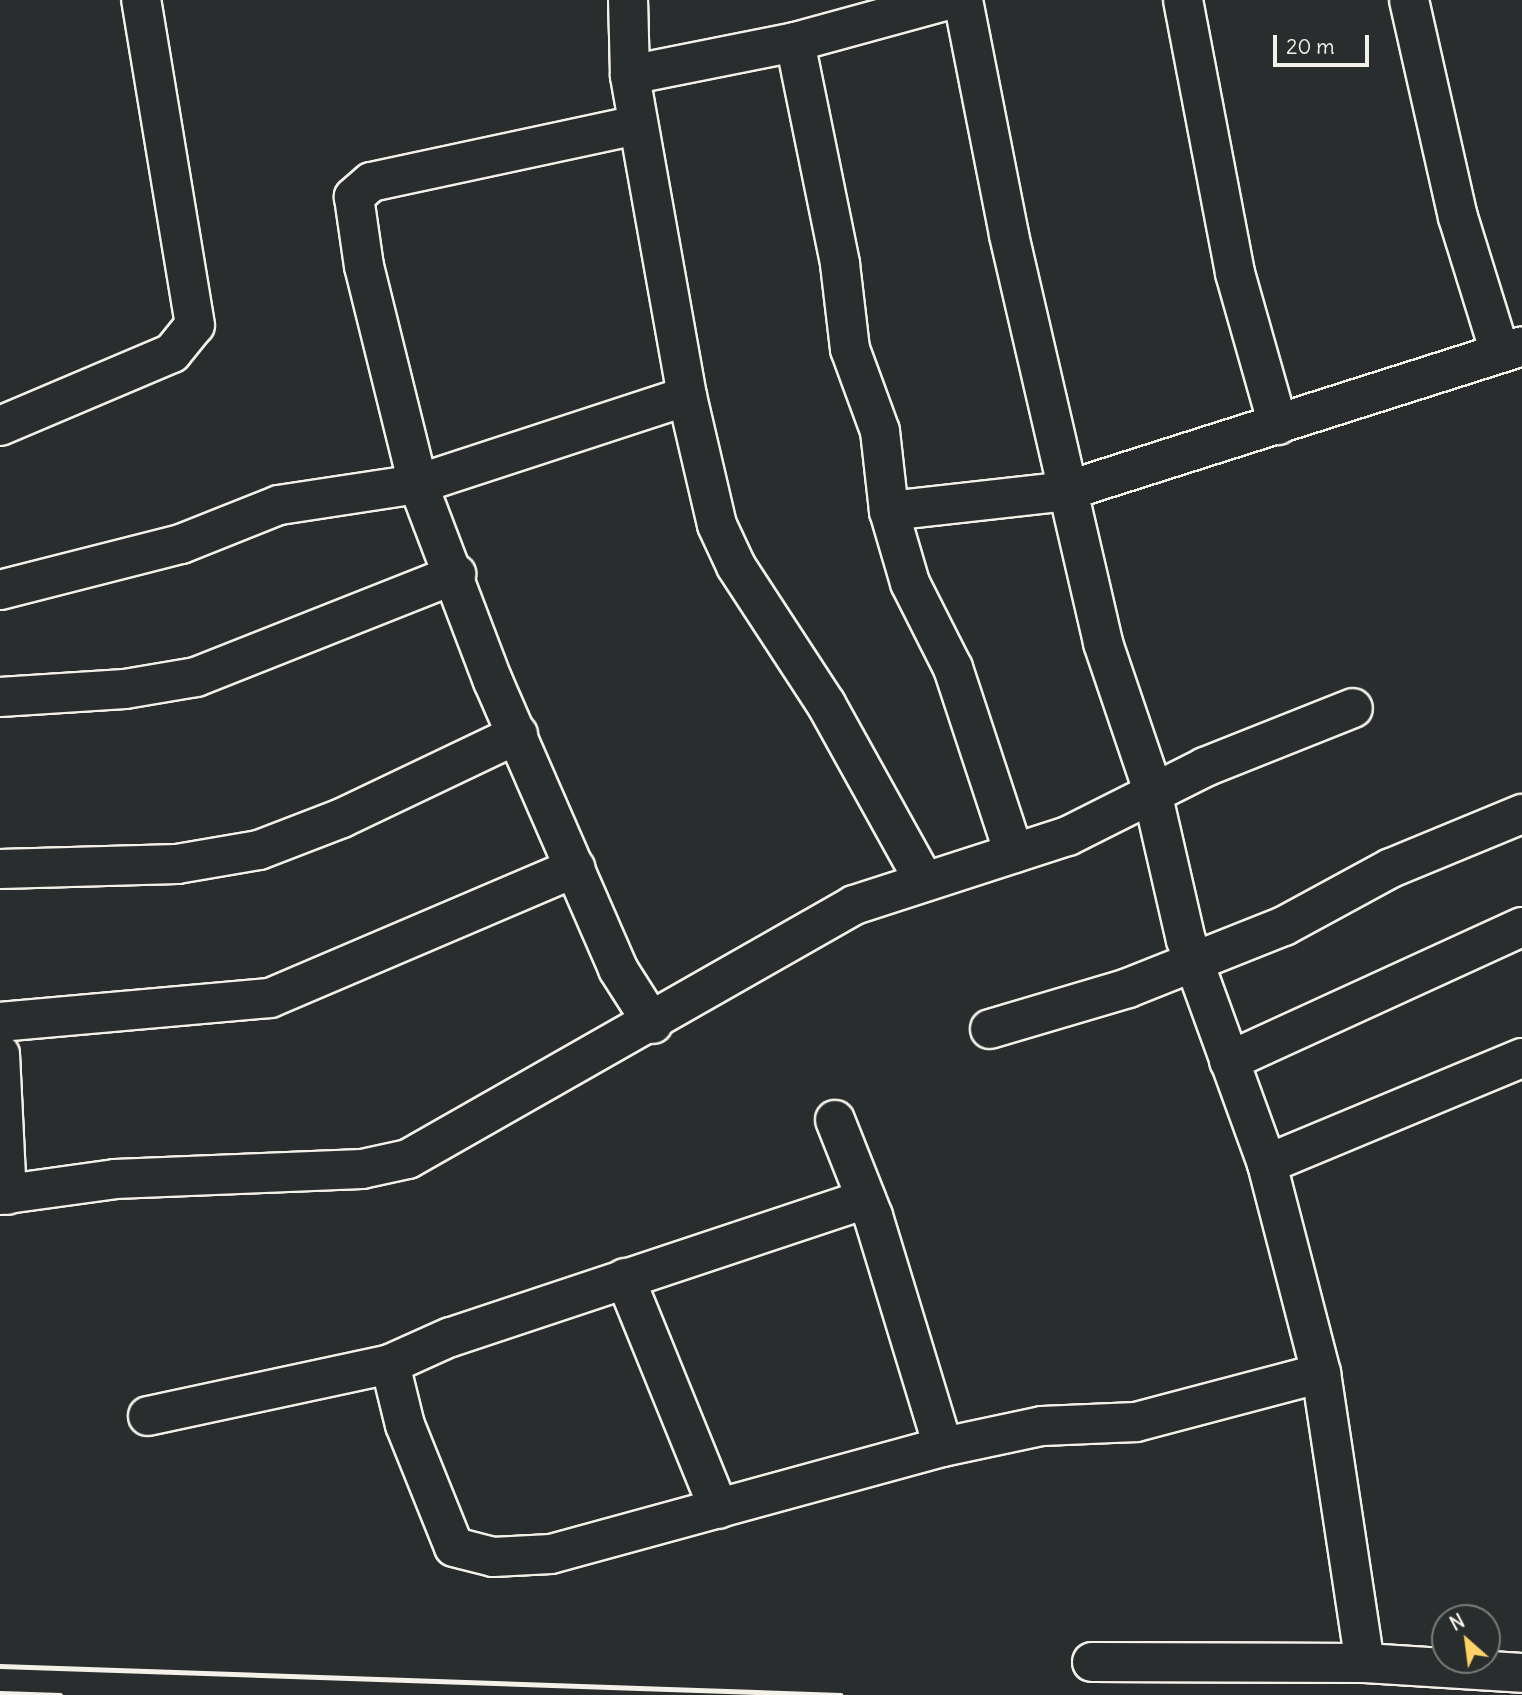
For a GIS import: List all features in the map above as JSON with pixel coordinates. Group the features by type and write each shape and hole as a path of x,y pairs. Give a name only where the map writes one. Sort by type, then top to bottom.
{"street":[{"path":"0,426 172,353 195,325 142,0"},
{"path":"628,0 630,75 638,125 687,396 717,525 736,566 826,704 924,881"},
{"path":"630,75 794,42 949,0"},
{"path":"964,0 1066,491 1103,643 1153,797 1194,961 1267,1164 1321,1373 1365,1663"},
{"path":"1183,0 1235,273 1278,425"},
{"path":"889,510 1066,491 1511,350 1458,217 1409,0"},
{"path":"794,42 840,264 850,349 880,431 889,510 910,583 953,668 1014,853"},
{"path":"638,125 371,182 355,197 364,266 418,484 518,734 618,968 653,1024"},
{"path":"0,590 181,544 279,505 418,484 687,396"},
{"path":"0,696 125,689 196,677 456,574"},
{"path":"0,1054 4,1195 115,1179 362,1169 408,1159 556,1071 653,1024 854,905 1014,853 1153,797 1205,767 1353,708"},
{"path":"0,869 177,864 259,850 342,818 518,734"},
{"path":"990,1029 1194,961 1284,926 1391,868 1522,814"},
{"path":"0,1022 271,998 575,867"},
{"path":"1228,1061 1522,927"},
{"path":"1267,1164 1522,1058"},
{"path":"835,1120 866,1199 943,1447"},
{"path":"148,1416 390,1364 625,1278 866,1199"},
{"path":"625,1278 719,1508"},
{"path":"390,1364 405,1424 454,1547 493,1557 551,1554 943,1447 1042,1426 1136,1422 1321,1373"},
{"path":"1092,1662 1365,1663 1522,1673"}],"railway":[{"path":"0,1666 841,1695"},
{"path":"0,1693 60,1695"}]}
